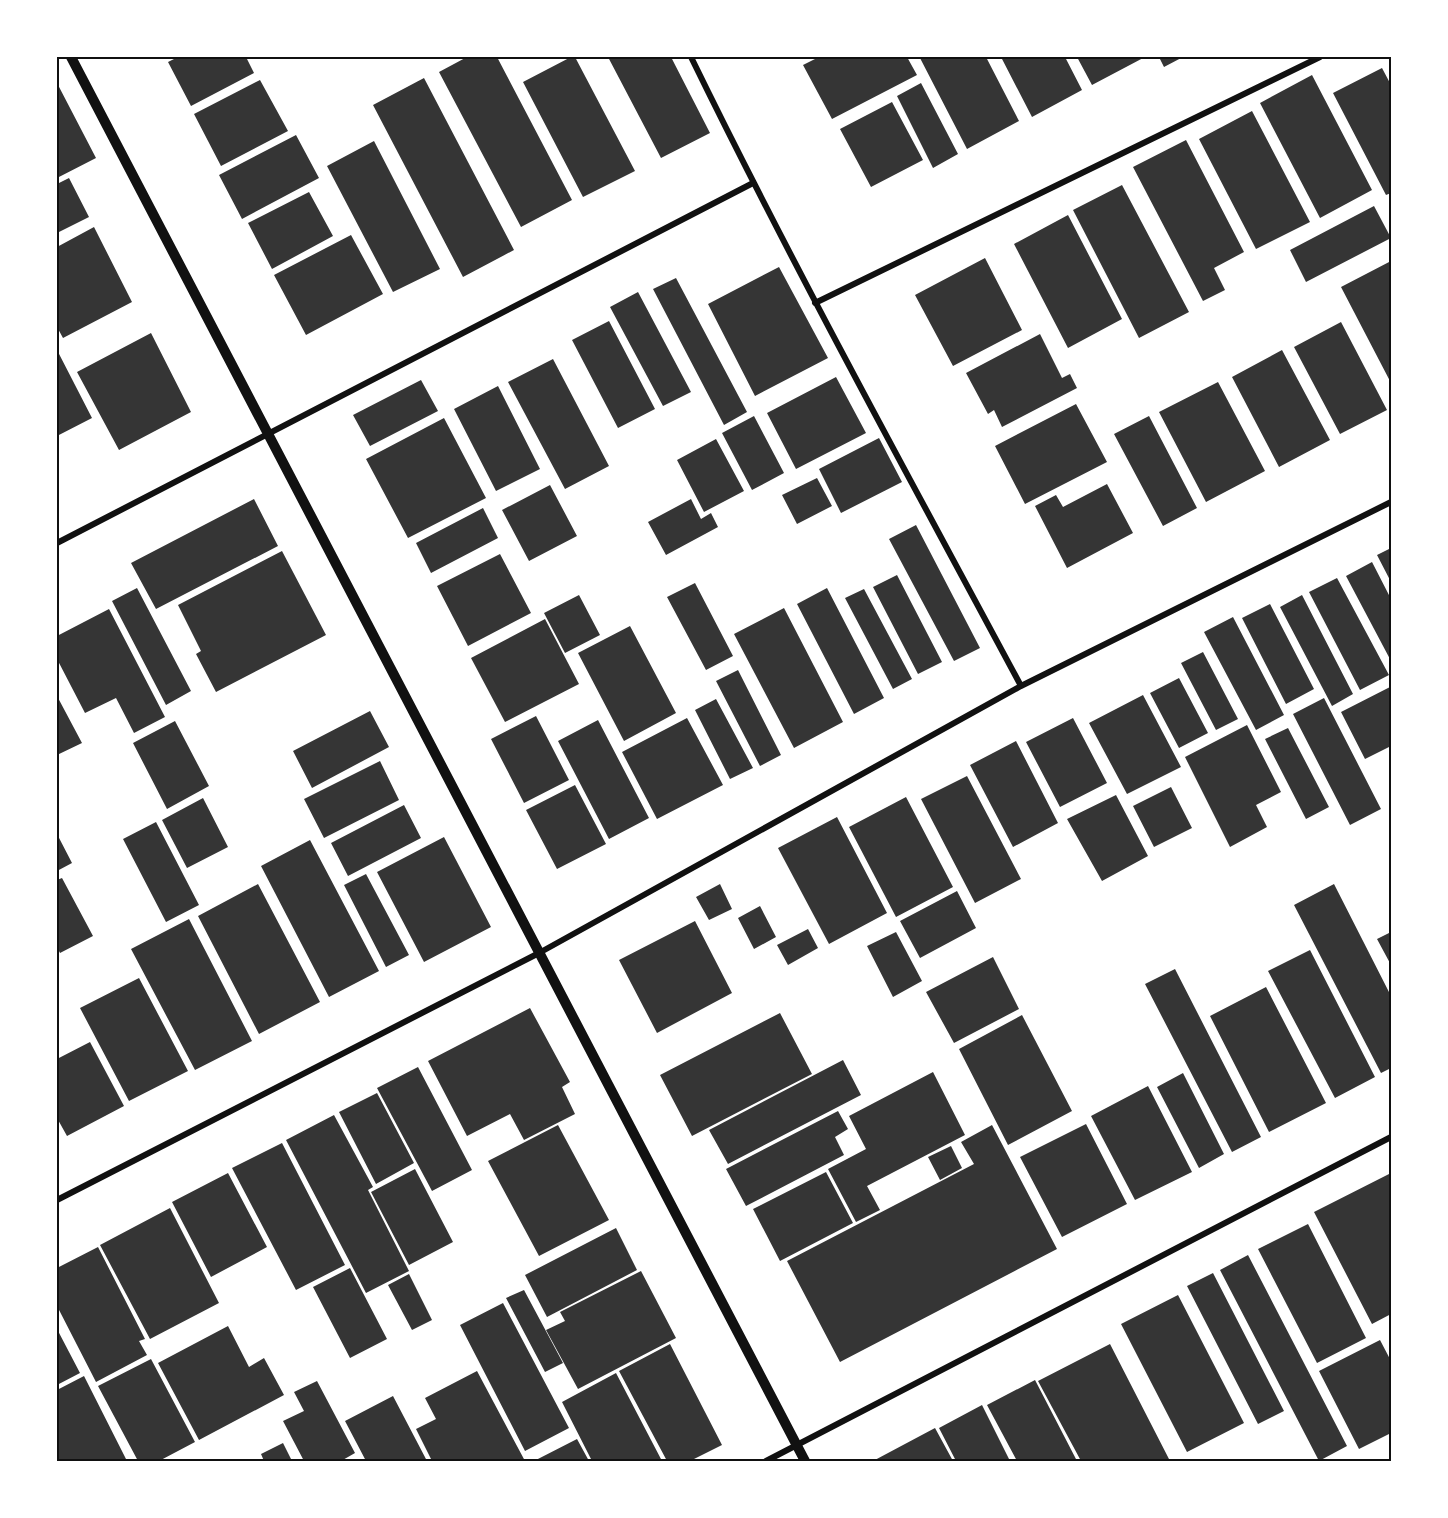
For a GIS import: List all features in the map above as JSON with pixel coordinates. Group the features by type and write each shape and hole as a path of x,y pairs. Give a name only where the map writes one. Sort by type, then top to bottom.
{"street":[{"path":"71,57 805,1461"},
{"path":"691,57 815,303 1021,686"},
{"path":"815,303 1320,57"},
{"path":"57,543 753,183"},
{"path":"57,1200 539,952 1021,686 1391,502"},
{"path":"766,1461 1391,1137"}],"building":[{"path":"178,57 246,57 254,73 191,106 168,62"},
{"path":"467,57 497,57 572,200 521,227 439,72"},
{"path":"575,57 635,171 583,197 523,82"},
{"path":"608,57 671,57 710,133 661,158"},
{"path":"819,57 907,57 917,75 832,119 803,65"},
{"path":"921,57 986,57 1019,121 967,149"},
{"path":"1001,57 1065,57 1082,90 1032,117"},
{"path":"1077,57 1145,57 1092,85"},
{"path":"1159,57 1183,57 1164,67"},
{"path":"1382,68 1391,85 1391,193 1386,195 1333,93"},
{"path":"1312,75 1372,190 1320,218 1260,103"},
{"path":"424,78 514,250 463,277 373,105"},
{"path":"260,80 288,131 221,166 194,114"},
{"path":"57,83 96,158 57,178"},
{"path":"921,83 958,154 933,168 897,96"},
{"path":"892,102 923,160 871,187 840,129"},
{"path":"1252,111 1310,222 1256,249 1199,139"},
{"path":"296,135 319,178 242,219 219,175"},
{"path":"1186,140 1244,252 1214,268 1225,290 1203,301 1133,167"},
{"path":"374,141 440,269 393,292 327,166"},
{"path":"69,178 89,217 57,233 57,184"},
{"path":"1122,185 1189,312 1139,338 1073,210"},
{"path":"309,192 333,236 272,269 248,223"},
{"path":"1374,206 1391,238 1306,282 1290,250"},
{"path":"1068,215 1122,319 1068,348 1014,244"},
{"path":"94,227 132,302 63,338 57,327 57,247"},
{"path":"351,235 383,294 306,335 274,275"},
{"path":"985,258 1022,330 953,366 915,295"},
{"path":"1391,261 1391,383 1341,287"},
{"path":"779,267 828,358 755,396 708,304"},
{"path":"676,278 747,412 724,425 653,289"},
{"path":"638,292 691,392 663,406 610,307"},
{"path":"609,321 655,409 618,428 572,340"},
{"path":"1341,322 1387,410 1340,434 1294,347"},
{"path":"151,333 191,412 119,450 77,372"},
{"path":"1040,334 1062,378 1070,374 1077,388 1002,427 994,410 988,414 966,373"},
{"path":"57,350 92,418 57,436"},
{"path":"1282,350 1330,440 1279,467 1232,377"},
{"path":"553,359 609,466 565,489 508,382"},
{"path":"836,377 866,433 796,469 767,413"},
{"path":"421,380 438,411 370,446 353,415"},
{"path":"1218,382 1265,471 1206,502 1159,412"},
{"path":"498,386 540,469 496,491 454,409"},
{"path":"1076,404 1107,462 1025,504 995,446"},
{"path":"754,416 784,473 752,490 722,433"},
{"path":"1149,416 1197,508 1163,526 1114,434"},
{"path":"444,418 486,498 408,538 366,459"},
{"path":"879,438 902,482 841,513 819,469"},
{"path":"716,439 744,491 704,512 677,460"},
{"path":"817,478 832,506 797,524 782,495"},
{"path":"1107,484 1133,533 1067,568 1035,506 1056,495 1063,507"},
{"path":"550,485 577,536 529,561 502,510"},
{"path":"254,499 278,546 156,609 131,563"},
{"path":"691,499 701,519 711,513 718,527 666,555 648,522"},
{"path":"483,508 498,538 431,573 416,543"},
{"path":"916,525 980,648 954,661 889,539"},
{"path":"1391,548 1391,582 1377,555"},
{"path":"282,551 326,635 216,692 196,654 201,651 178,605"},
{"path":"500,554 531,613 468,646 437,586"},
{"path":"1372,562 1391,599 1391,661 1346,576"},
{"path":"897,575 942,662 918,674 873,587"},
{"path":"1337,578 1389,675 1360,690 1309,592"},
{"path":"695,583 733,656 706,670 667,597"},
{"path":"137,588 191,691 166,705 112,601"},
{"path":"827,588 884,698 854,714 797,604"},
{"path":"864,589 912,679 893,689 845,598"},
{"path":"579,595 600,635 565,653 544,613"},
{"path":"1302,595 1353,694 1332,706 1280,607"},
{"path":"1270,604 1314,689 1286,704 1242,618"},
{"path":"784,608 843,722 794,748 734,634"},
{"path":"109,609 165,717 134,733 116,698 85,713 57,659 57,636"},
{"path":"1233,617 1284,715 1256,730 1204,632"},
{"path":"545,619 579,684 505,722 471,658"},
{"path":"630,626 676,713 624,741 578,653"},
{"path":"1203,652 1238,719 1216,730 1181,663"},
{"path":"738,670 781,755 760,766 716,681"},
{"path":"1179,678 1208,733 1179,748 1150,693"},
{"path":"1390,687 1391,746 1365,759 1341,712"},
{"path":"1143,695 1181,767 1127,794 1089,723"},
{"path":"57,696 82,743 57,755"},
{"path":"1324,698 1381,809 1350,825 1293,714"},
{"path":"716,699 753,768 730,779 695,710"},
{"path":"370,711 389,747 312,788 293,751"},
{"path":"536,716 569,780 524,803 491,739"},
{"path":"687,718 723,785 657,819 622,752"},
{"path":"1073,718 1107,783 1060,807 1026,742"},
{"path":"598,720 649,818 609,839 558,741"},
{"path":"175,721 209,786 167,809 133,743"},
{"path":"1247,725 1281,792 1256,805 1267,827 1230,847 1185,757"},
{"path":"1288,728 1329,807 1306,819 1265,739"},
{"path":"1016,741 1058,823 1013,847 970,765"},
{"path":"380,761 399,800 324,838 304,799"},
{"path":"967,776 1021,879 975,903 921,799"},
{"path":"575,785 606,844 557,869 526,810"},
{"path":"1171,787 1192,828 1154,847 1133,806"},
{"path":"1116,795 1148,856 1102,881 1067,819"},
{"path":"906,797 953,887 896,917 849,827"},
{"path":"203,798 228,847 187,868 162,820"},
{"path":"404,805 421,838 348,876 331,843"},
{"path":"837,817 887,913 829,944 778,848"},
{"path":"156,822 199,905 166,922 123,839"},
{"path":"57,834 72,863 57,871"},
{"path":"444,837 491,927 424,962 377,872"},
{"path":"310,840 379,971 329,997 261,866"},
{"path":"366,874 409,955 386,967 344,885"},
{"path":"62,878 93,936 60,953 57,947 57,880"},
{"path":"258,884 320,1002 259,1034 198,916"},
{"path":"720,884 732,909 709,920 696,897"},
{"path":"1334,884 1391,996 1391,1068 1381,1073 1294,905"},
{"path":"957,891 976,928 920,958 900,921"},
{"path":"760,906 776,937 754,949 738,918"},
{"path":"189,919 252,1041 195,1070 131,949"},
{"path":"695,921 732,993 657,1033 619,960"},
{"path":"808,929 818,948 788,965 777,945"},
{"path":"896,932 922,981 893,997 867,946"},
{"path":"1391,932 1391,965 1377,939"},
{"path":"1310,950 1375,1077 1335,1098 1268,971"},
{"path":"993,957 1019,1009 954,1043 926,992"},
{"path":"1175,969 1261,1137 1232,1152 1145,984"},
{"path":"139,978 188,1071 129,1101 80,1008"},
{"path":"1266,987 1326,1103 1269,1132 1210,1016"},
{"path":"530,1008 570,1082 562,1087 575,1114 524,1140 510,1114 467,1136 428,1061"},
{"path":"780,1013 812,1074 692,1136 660,1075"},
{"path":"1022,1015 1072,1111 1008,1145 959,1049"},
{"path":"90,1042 124,1106 67,1136 57,1118 57,1059"},
{"path":"843,1060 861,1095 728,1164 709,1130"},
{"path":"418,1067 472,1170 432,1191 377,1088"},
{"path":"933,1072 965,1135 867,1186 880,1210 856,1222 828,1169 866,1149 849,1116"},
{"path":"1183,1073 1224,1154 1199,1168 1157,1087"},
{"path":"1148,1086 1192,1172 1135,1200 1091,1116"},
{"path":"377,1093 414,1163 376,1184 339,1112"},
{"path":"838,1111 848,1129 835,1137 844,1155 746,1206 726,1169"},
{"path":"334,1115 373,1187 368,1190 409,1271 366,1293 286,1140"},
{"path":"1086,1124 1127,1204 1062,1237 1020,1157"},
{"path":"558,1125 609,1220 539,1256 488,1161"},
{"path":"992,1125 1057,1249 840,1362 787,1261 974,1164 961,1142"},
{"path":"282,1143 345,1265 296,1290 232,1168"},
{"path":"951,1146 962,1168 940,1180 928,1157"},
{"path":"415,1169 453,1242 409,1265 371,1192"},
{"path":"826,1172 853,1223 780,1261 753,1209"},
{"path":"228,1173 267,1247 211,1277 172,1202"},
{"path":"1391,1173 1391,1314 1372,1324 1314,1212"},
{"path":"170,1208 219,1303 150,1339 100,1245"},
{"path":"1308,1224 1366,1338 1317,1363 1258,1249"},
{"path":"616,1228 637,1270 547,1317 525,1275"},
{"path":"98,1247 145,1339 139,1341 147,1355 96,1382 57,1306 57,1268"},
{"path":"1248,1255 1347,1446 1319,1461 1220,1270"},
{"path":"350,1268 387,1339 350,1358 313,1287"},
{"path":"641,1271 676,1338 578,1389 546,1330 565,1321 560,1312"},
{"path":"1213,1273 1284,1411 1258,1424 1187,1286"},
{"path":"409,1274 432,1320 412,1330 388,1285"},
{"path":"524,1290 563,1363 545,1372 506,1298"},
{"path":"1178,1295 1244,1423 1187,1452 1121,1324"},
{"path":"503,1303 569,1428 525,1451 460,1325"},
{"path":"228,1326 249,1367 264,1358 284,1395 199,1440 158,1363"},
{"path":"57,1329 80,1373 57,1385"},
{"path":"1380,1340 1391,1361 1391,1433 1359,1449 1319,1371"},
{"path":"670,1344 722,1445 690,1461 667,1461 619,1371"},
{"path":"1110,1344 1170,1461 1081,1461 1038,1381"},
{"path":"151,1359 195,1442 159,1461 138,1461 98,1386"},
{"path":"477,1371 525,1461 432,1461 416,1429 436,1419 425,1398"},
{"path":"616,1373 662,1461 592,1461 562,1402"},
{"path":"84,1376 127,1461 57,1461 57,1390"},
{"path":"1035,1380 1077,1461 1017,1461 987,1405"},
{"path":"317,1381 355,1453 341,1461 304,1461 283,1421 304,1411 294,1392"},
{"path":"393,1396 427,1461 366,1461 345,1421"},
{"path":"982,1405 1010,1461 956,1461 939,1428"},
{"path":"935,1428 953,1461 873,1461"},
{"path":"577,1439 589,1461 534,1461"},
{"path":"283,1443 292,1461 264,1461 261,1454"}]}
